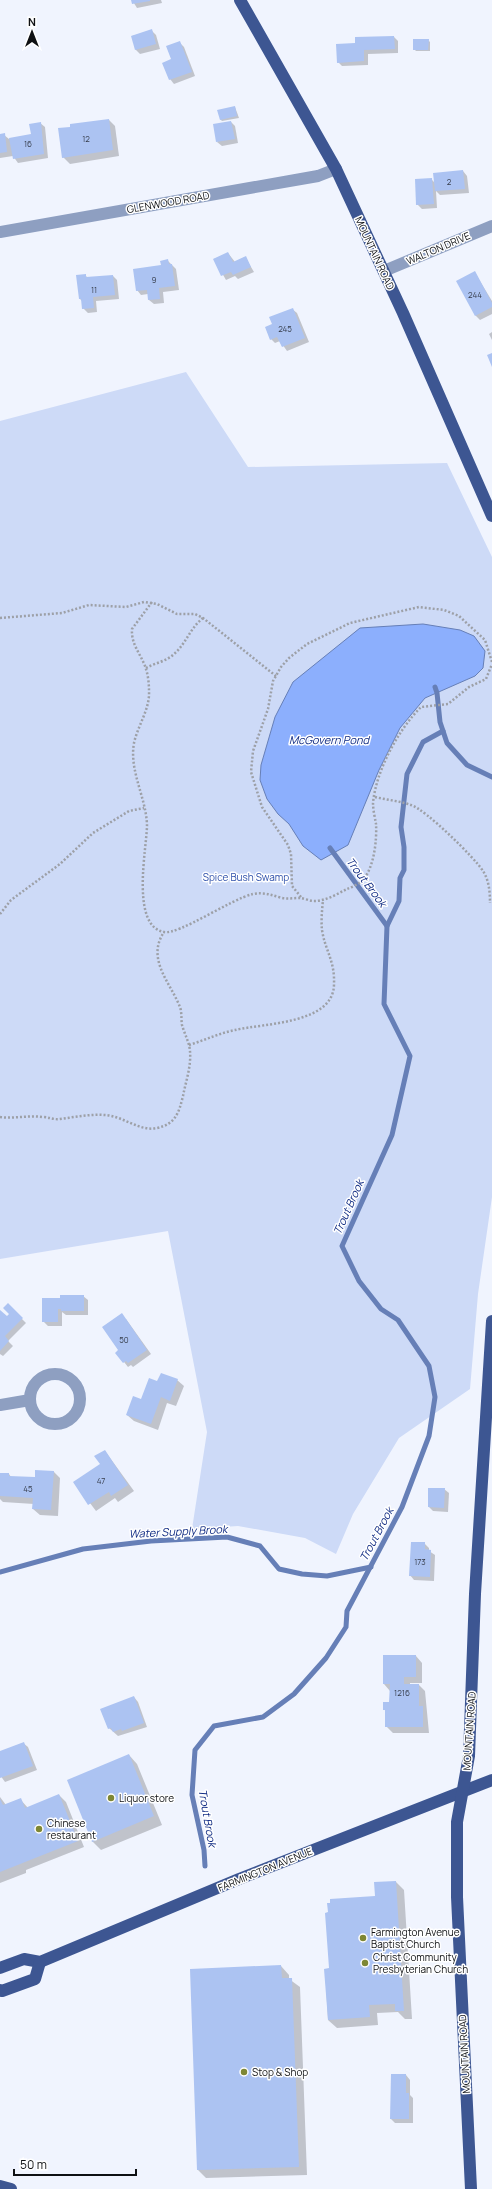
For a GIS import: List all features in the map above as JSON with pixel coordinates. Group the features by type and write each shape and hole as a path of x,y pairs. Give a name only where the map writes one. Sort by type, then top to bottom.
{"main road":[{"name":"MOUNTAIN ROAD","path":"240,0 336,169 487,494 492,516"},
{"name":"MOUNTAIN ROAD","path":"470,2189 457,1897 457,1822 461,1793 469,1756 477,1566 489,1423 492,1321"},
{"name":"FARMINGTON AVENUE","path":"0,1968 24,1959 40,1962 239,1879 492,1780"},
{"path":"0,1990 2,1991 35,1979 40,1962"},
{"path":"0,2186 10,2189"}],"street":[{"name":"GLENWOOD ROAD","path":"0,232 318,176 336,169"},
{"name":"WALTON DRIVE","path":"384,271 492,226"},
{"path":"56,1374 68,1377 75,1383 81,1400 78,1410 73,1417 57,1424 44,1422 37,1416 30,1400 34,1386 39,1379 47,1375 56,1374"},
{"path":"0,1405 30,1400"}],"path":[{"path":"0,618 62,613 89,605 120,607 144,602 152,602 170,612 194,614 203,618 276,676"},
{"path":"152,602 132,629 134,645 146,668 149,700 136,739 134,751 135,771 147,825 142,881 146,909 152,924 164,932 184,927 223,905 250,895 262,893 283,898 302,898 311,901 323,900 362,881 370,867 373,851 376,827 373,802 382,770 397,737 421,707 448,704 469,687 486,679 492,663 485,640 460,616 444,610 419,607 350,623 318,638 289,658 276,676 268,709 254,751 251,772 262,807 288,845 291,854 292,886 302,898"},
{"path":"146,668 173,655 187,640 196,623 203,618"},
{"path":"375,797 393,802 411,804 427,815 475,860 484,871 490,891 490,903"},
{"path":"0,914 11,900 60,864 93,833 129,811 144,808"},
{"path":"189,1045 224,1032 284,1022 316,1013 326,1006 334,995 334,984 331,955 322,930 323,900"},
{"path":"0,1117 43,1117 53,1119 74,1116 105,1115 117,1116 146,1128 157,1128 164,1126 176,1119 180,1110 189,1074 189,1045 182,1023 179,1005 158,966 157,948 160,938 164,932"}],"green space":[{"name":"Spice Bush Swamp","path":"186,372 248,467 447,463 492,557 492,1197 478,1294 470,1389 399,1438 353,1514 336,1554 305,1538 238,1526 192,1529 207,1432 168,1231 0,1259 0,421"}],"water":[{"name":"McGovern Pond","path":"423,624 460,630 474,636 485,651 483,668 475,676 425,698 400,728 379,770 348,845 321,860 303,846 289,824 278,814 267,799 260,780 261,765 275,717 293,682 360,628"}],"building":[{"path":"131,0 150,0 150,1 132,4"},
{"path":"152,29 156,44 135,50 131,36"},
{"path":"394,36 395,49 364,50 364,61 337,63 336,44 355,43 355,37"},
{"path":"413,39 429,39 428,50 413,50"},
{"path":"180,41 192,72 169,80 162,63 171,59 166,46"},
{"path":"235,106 237,116 220,120 217,110"},
{"path":"109,119 113,150 62,158 58,128 70,127 70,124"},
{"path":"231,121 235,139 216,142 213,124"},
{"path":"41,122 44,154 13,159 9,138 31,134 29,124"},
{"path":"5,133 7,152 0,153 0,134"},
{"path":"463,170 465,189 435,191 433,173"},
{"path":"432,178 434,204 416,205 415,179"},
{"path":"228,252 233,262 246,256 251,267 233,275 231,272 221,276 213,259"},
{"path":"168,259 169,264 172,264 175,286 159,288 160,299 148,300 147,290 136,291 133,269 161,265 160,261"},
{"path":"475,271 492,303 492,307 475,316 456,281"},
{"path":"86,274 86,277 113,275 115,295 93,297 94,308 82,309 81,299 79,299 76,275"},
{"path":"293,308 305,338 282,347 277,337 270,340 265,327 272,324 269,317"},
{"path":"492,353 492,367 487,355"},
{"path":"60,1295 84,1295 84,1311 61,1311 61,1309 58,1309 58,1322 42,1322 42,1298 60,1298"},
{"path":"8,1303 23,1318 5,1336 9,1341 0,1351 0,1310 7,1316 9,1314 3,1308"},
{"path":"122,1313 147,1350 128,1363 126,1361 123,1363 115,1353 118,1350 102,1327"},
{"path":"161,1373 178,1379 170,1401 161,1397 151,1424 126,1415 133,1396 141,1399 149,1378 157,1381"},
{"path":"105,1450 128,1485 111,1496 109,1492 88,1505 73,1482 100,1464 94,1456"},
{"path":"35,1470 54,1471 51,1510 32,1509 33,1498 0,1496 0,1473 9,1473 9,1476 35,1477"},
{"path":"428,1488 445,1488 444,1508 428,1507"},
{"path":"411,1542 425,1542 425,1549 431,1550 430,1577 409,1576"},
{"path":"383,1655 416,1655 416,1677 404,1677 404,1684 419,1684 419,1706 423,1706 423,1727 385,1727 385,1710 383,1710 383,1702 389,1702 390,1684 383,1684"},
{"path":"134,1696 144,1723 122,1731 121,1729 113,1732 111,1728 108,1729 100,1709"},
{"path":"24,1742 33,1766 0,1778 0,1751"},
{"name":"Liquor store","path":"129,1754 154,1816 92,1842 67,1780"},
{"name":"Chinese restaurant","path":"59,1794 78,1841 0,1872 0,1799 3,1805 21,1798 25,1808"},
{"name":"Farmington Avenue Baptist Church","path":"396,1881 404,2011 395,2011 395,2004 369,2005 370,2017 328,2020 324,1969 329,1968 325,1913 328,1912 327,1903 330,1903 330,1899 375,1896 374,1882"},
{"name":"Stop & Shop","path":"281,1965 282,1978 292,1978 299,2167 197,2170 190,1969"},
{"path":"391,2074 406,2074 406,2093 409,2093 409,2119 390,2119"}],"waterway":[{"name":"Trout Brook","path":"435,687 440,722 447,743 467,765 492,777"},
{"path":"387,926 399,901 400,878 404,870 404,847 401,827 407,774 423,742 443,731"},
{"name":"Trout Brook","path":"205,1866 204,1850 192,1795 195,1750 214,1726 263,1717 294,1694 326,1658 346,1627 347,1611 402,1507 429,1436 435,1397 429,1366 398,1320 381,1309 359,1281 342,1246 392,1135 410,1056 384,1004 387,926 330,848"},
{"name":"Water Supply Brook","path":"0,1572 83,1549 151,1541 227,1537 260,1546 279,1569 302,1574 327,1576 371,1567"}],"place":[{"name":"Liquor store","path":"111,1798"},
{"name":"Chinese restaurant","path":"39,1829"},
{"name":"Farmington Avenue Baptist Church","path":"363,1938"},
{"name":"Christ Community Presbyterian Church","path":"365,1963"},
{"name":"Stop & Shop","path":"244,2072"}]}
